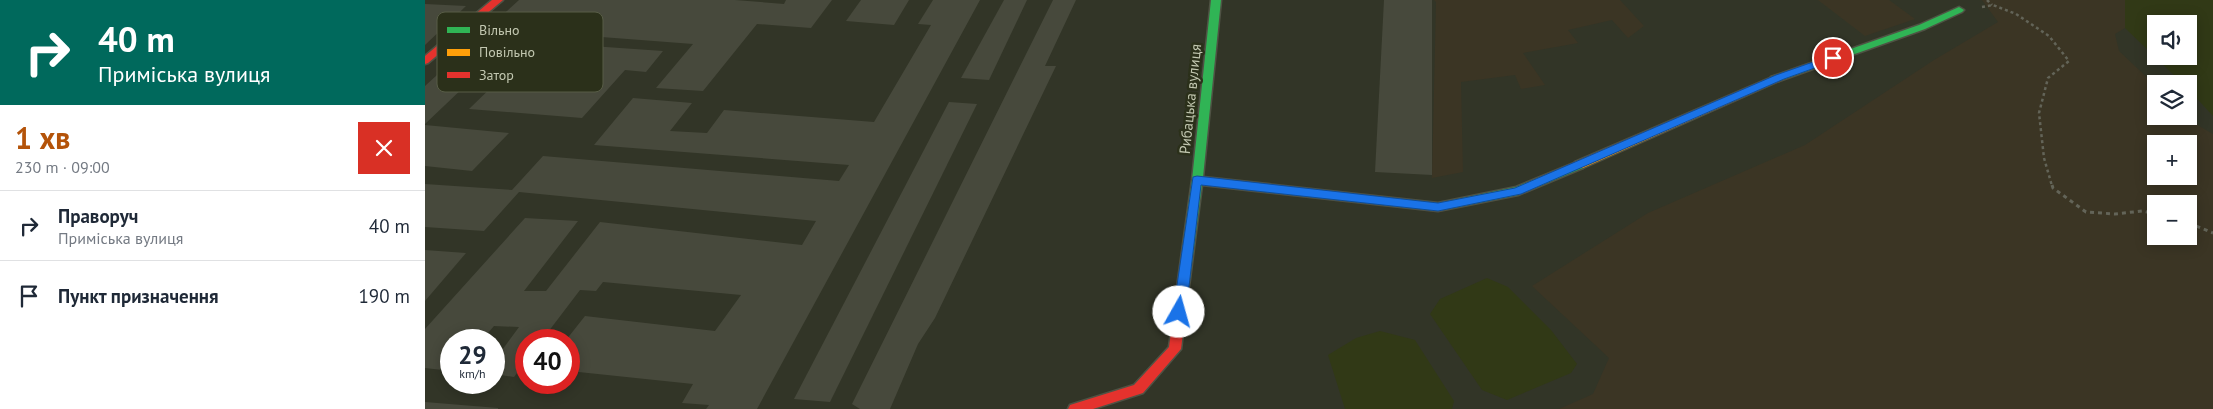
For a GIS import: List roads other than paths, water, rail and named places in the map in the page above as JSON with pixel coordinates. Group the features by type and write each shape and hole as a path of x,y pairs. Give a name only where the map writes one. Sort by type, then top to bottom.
{"street":[{"path":"484,12 498,0"},
{"name":"Рибацька вулиця","path":"1075,409 1138,389 1175,349 1197,180 1216,0"},
{"path":"1197,180 1438,207 1517,191 1780,77 1921,27 1959,10"},
{"path":"425,61 437,51"}]}
